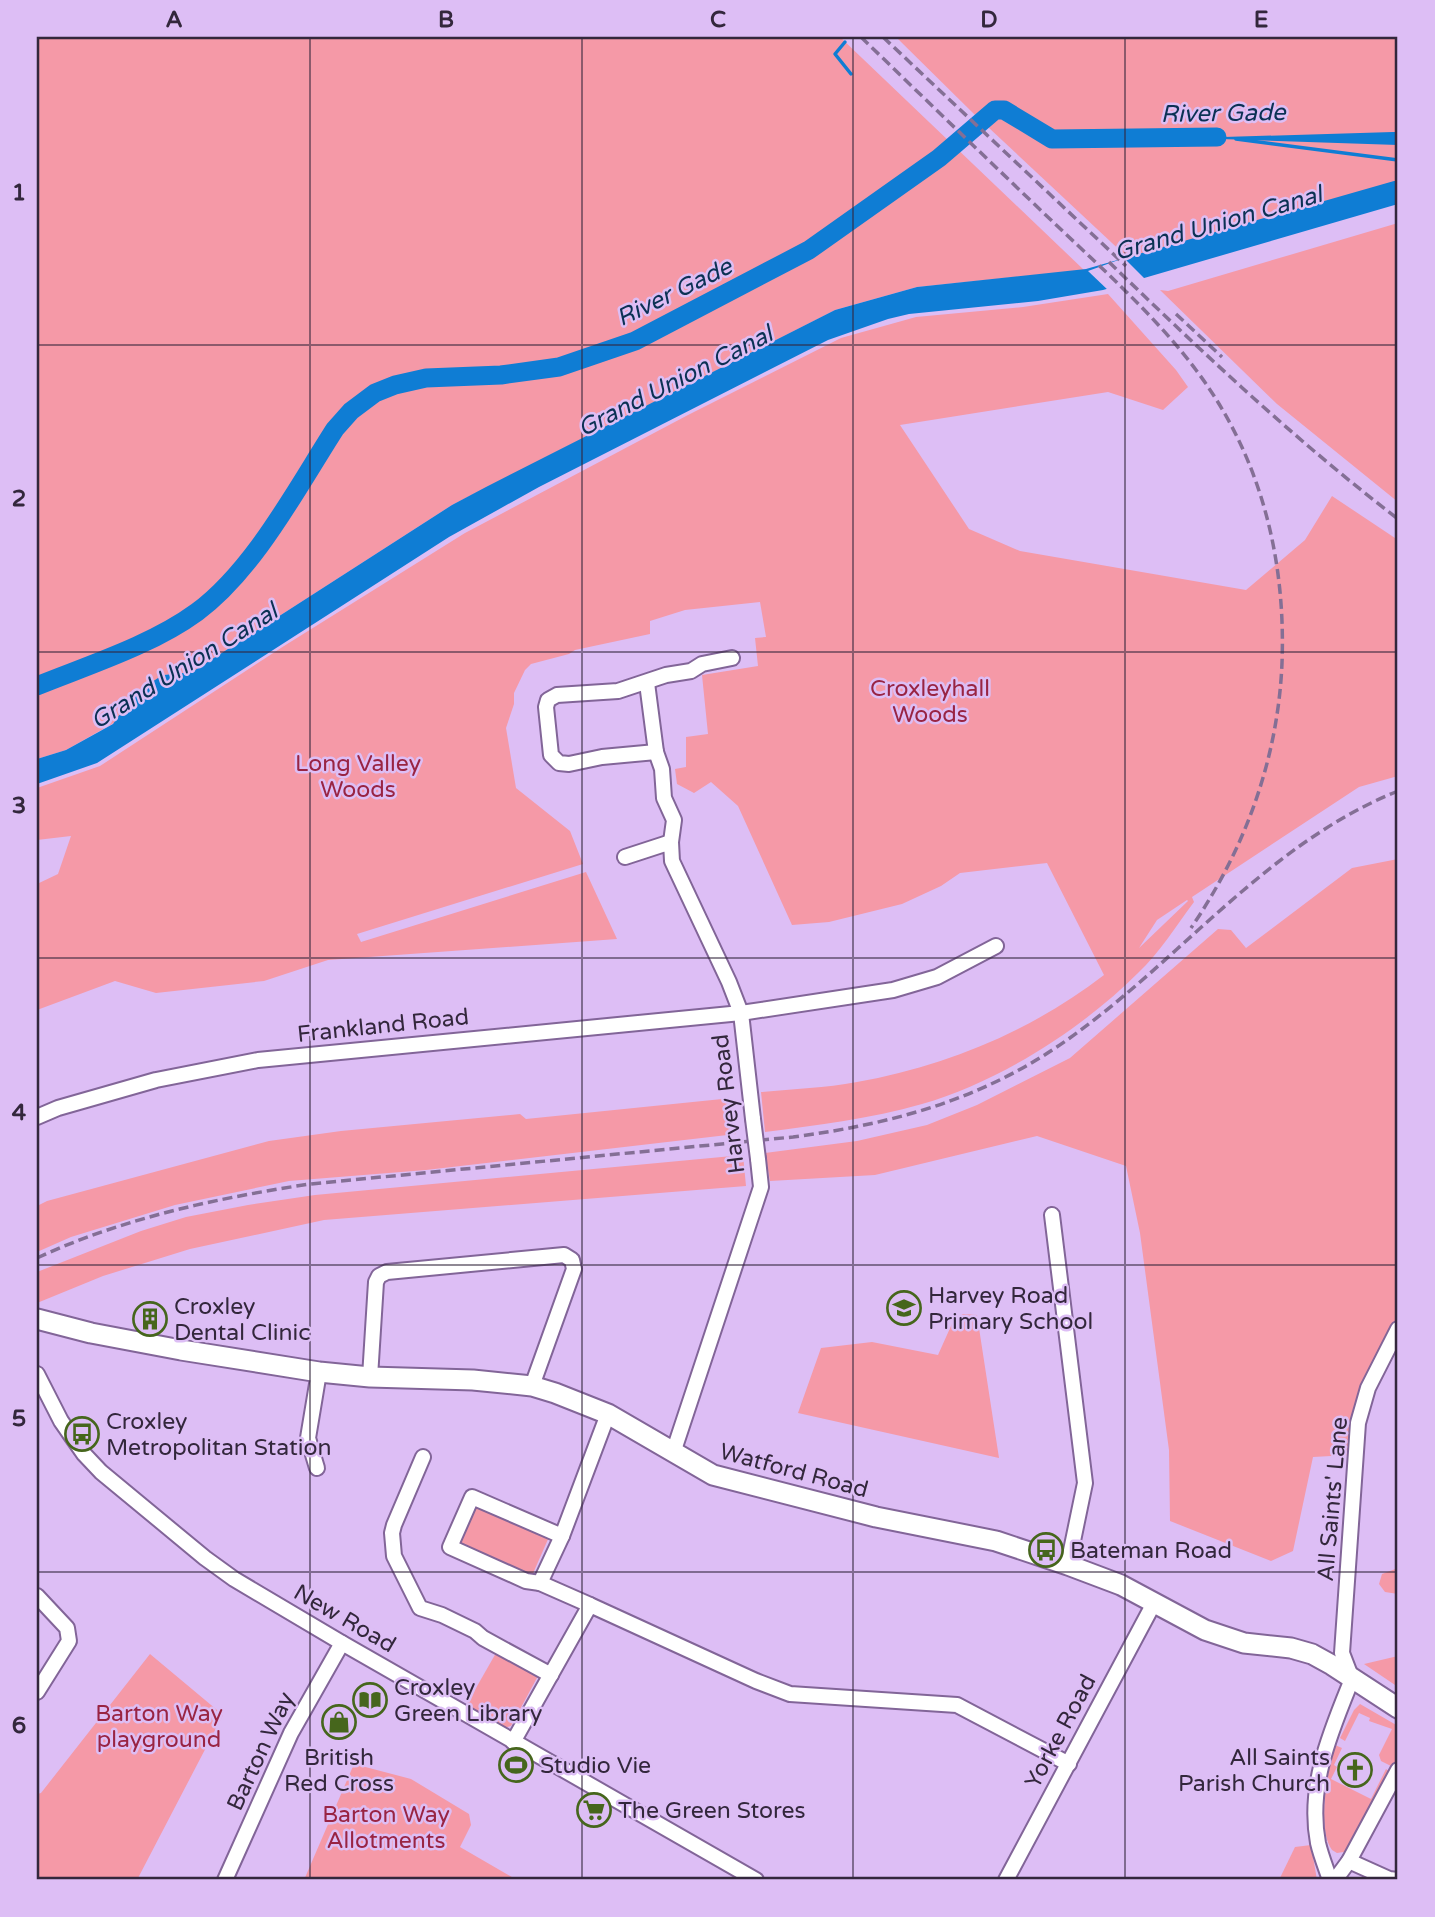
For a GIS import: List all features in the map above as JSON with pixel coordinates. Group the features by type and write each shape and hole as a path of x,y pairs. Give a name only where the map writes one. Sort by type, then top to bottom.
{"main road":[{"name":"Watford Road","path":"37,1319 91,1333 181,1350 319,1371 370,1377 473,1380 532,1386 608,1414 703,1471 728,1480 876,1517 996,1541 1121,1585 1205,1630 1244,1643 1291,1648 1312,1654 1398,1708"}],"street":[{"path":"656,752 602,757 569,764 556,762 551,755 546,707 551,697 557,695 618,691 666,675 691,671 702,664 732,658"},
{"name":"Harvey Road","path":"647,683 656,752 662,769 664,798 674,820 672,860 741,1013 761,1186 673,1453"},
{"path":"625,857 671,842"},
{"name":"Frankland Road","path":"37,1117 58,1108 156,1080 258,1060 741,1013 893,990 937,977 996,946"},
{"path":"1052,1215 1084,1483 1068,1565"},
{"path":"370,1377 376,1282 379,1276 387,1272 564,1255 572,1260 574,1269 532,1386"},
{"name":"All Saints' Lane","path":"1352,1679 1342,1653 1358,1423 1368,1388 1398,1329"},
{"path":"317,1468 308,1438 319,1371"},
{"name":"New Road","path":"37,1374 61,1421 84,1454 101,1472 225,1572 342,1643 756,1880"},
{"path":"540,1583 562,1535 608,1414"},
{"path":"423,1457 392,1533 394,1556 415,1600 420,1608 475,1630 551,1675"},
{"path":"562,1535 472,1497 450,1547 526,1581 540,1583 790,1694 957,1705 1069,1764"},
{"path":"37,1596 66,1628 69,1641 37,1692"},
{"name":"Yorke Road","path":"1006,1880 1154,1603"},
{"path":"513,1742 590,1605"},
{"name":"Barton Way","path":"225,1880 290,1733 342,1643"},
{"path":"1352,1679 1325,1744 1316,1791 1318,1844 1332,1880 1349,1861 1398,1770"},
{"path":"1349,1861 1389,1879 1398,1880"}],"green space":[{"path":"37,37 840,37 1084,270 917,287 835,310 452,505 192,672 164,675 125,705 117,721 66,750 37,759"},
{"path":"896,37 1398,37 1398,188 1127,257"},
{"path":"1398,223 1398,502 1277,404 1160,290 1168,291"},
{"name":"Croxleyhall Woods","path":"1108,294 1188,387 1163,410 1108,392 900,425 969,529 1020,551 1246,590 1305,540 1332,496 1398,540 1398,776 1359,787 1192,897 1194,902 1146,965 1116,994 1065,1033 1009,1068 922,1104 863,1118 765,1132 761,1092 857,1082 955,1056 987,1044 1047,1013 1104,975 1047,863 960,873 941,886 902,904 829,922 792,925 738,806 711,782 694,793 677,784 675,769 686,767 686,737 708,734 702,675 758,666 755,638 766,637 760,602 685,610 650,621 650,634 575,650 531,664 525,670 514,693 514,704 506,728 516,788 570,831 583,864 357,934 361,942 586,872 617,939 328,960 264,981 156,993 115,981 37,1010 37,884 58,874 71,836 37,840 37,788 100,766 284,646 465,533 841,338 916,317 1023,307","holes":["1188,901 1139,948 1157,920"]},
{"path":"1398,859 1398,1319 1370,1372 1349,1455 1313,1457 1293,1551 1271,1561 1170,1521 1169,1450 1140,1233 1126,1166 1037,1136 875,1175 770,1181 765,1153 857,1141 927,1125 977,1105 1070,1058 1218,929 1231,930 1246,948 1352,868"},
{"path":"732,1098 736,1134 426,1170 289,1181 175,1205 71,1237 37,1252 37,1206 47,1201 269,1141 341,1131 520,1114 526,1119"},
{"path":"743,1155 746,1186 324,1220 190,1249 103,1276 37,1303 37,1272 141,1231 186,1217 315,1195"},
{"path":"964,1314 977,1315 999,1458 798,1413 821,1348 872,1342 938,1355 955,1317"},
{"path":"474,1504 549,1537 531,1578 456,1546"},
{"path":"1398,1568 1398,1594 1385,1592 1379,1584 1382,1574"},
{"path":"496,1653 538,1676 511,1726 500,1729 464,1709"},
{"name":"Barton Way playground","path":"150,1654 223,1715 137,1880 37,1880 37,1794 41,1793"},
{"path":"1398,1656 1398,1687 1364,1664"},
{"path":"1360,1704 1398,1726 1398,1756 1393,1767 1381,1761 1379,1755 1392,1729 1369,1721 1370,1718 1359,1713 1345,1741 1340,1738 1354,1710"},
{"path":"1335,1745 1342,1748 1331,1779 1371,1799 1386,1769 1390,1772 1350,1851 1337,1853 1332,1850 1327,1840 1324,1813 1329,1768"},
{"name":"Barton Way Allotments","path":"354,1764 411,1779 469,1814 471,1825 460,1847 517,1880 304,1880"},
{"path":"1311,1845 1317,1880 1279,1880 1295,1847"}],"water":[{"path":"1393,132 1398,132 1398,145 1191,138"},
{"path":"1398,181 1398,204 1103,290 1038,301 909,314 828,340 539,487 449,537 97,763 37,784 37,759 66,750 113,724 134,694 158,678 192,672 452,505 835,310 917,287 1086,269"}],"pier":[{"path":"1124,258 1147,281 1110,292 1088,271"}],"waterway":[{"path":"845,42 835,54 851,74"},
{"name":"River Gade","path":"37,686 120,654 160,635 197,612 218,594 256,551 335,429 351,411 375,393 426,378 501,375 559,367 635,341 809,250 939,158 995,110 1004,110 1052,139 1217,137"},
{"path":"1236,139 1398,160"}],"railway":[{"path":"861,37 1163,330 1196,370 1218,403 1252,472 1273,546 1279,584 1282,623 1279,699 1274,734 1255,802 1227,867 1191,928"},
{"path":"883,37 1126,266"},
{"path":"1109,262 1250,395 1398,519"},
{"path":"1176,314 1222,357"},
{"path":"37,1258 103,1232 171,1211 310,1184 793,1137 870,1124 943,1104 1012,1074 1045,1055 1118,1001 1269,869 1352,813 1398,791"}],"place":[{"name":"Harvey Road Primary School","path":"904,1308"},
{"name":"Croxley Dental Clinic","path":"150,1319"},
{"name":"Croxley Metropolitan Station","path":"82,1434"},
{"name":"Bateman Road","path":"1046,1550"},
{"name":"Croxley Green Library","path":"370,1700"},
{"name":"British Red Cross","path":"339,1722"},
{"name":"Studio Vie","path":"516,1765"},
{"name":"All Saints Parish Church","path":"1355,1770"},
{"name":"The Green Stores","path":"594,1810"}],"water label":[{"name":"Grand Union Canal","path":"1218,223"},
{"name":"Grand Union Canal","path":"675,381"},
{"name":"Grand Union Canal","path":"184,666"}],"park label":[{"name":"Long Valley Woods","path":"358,776"}]}
